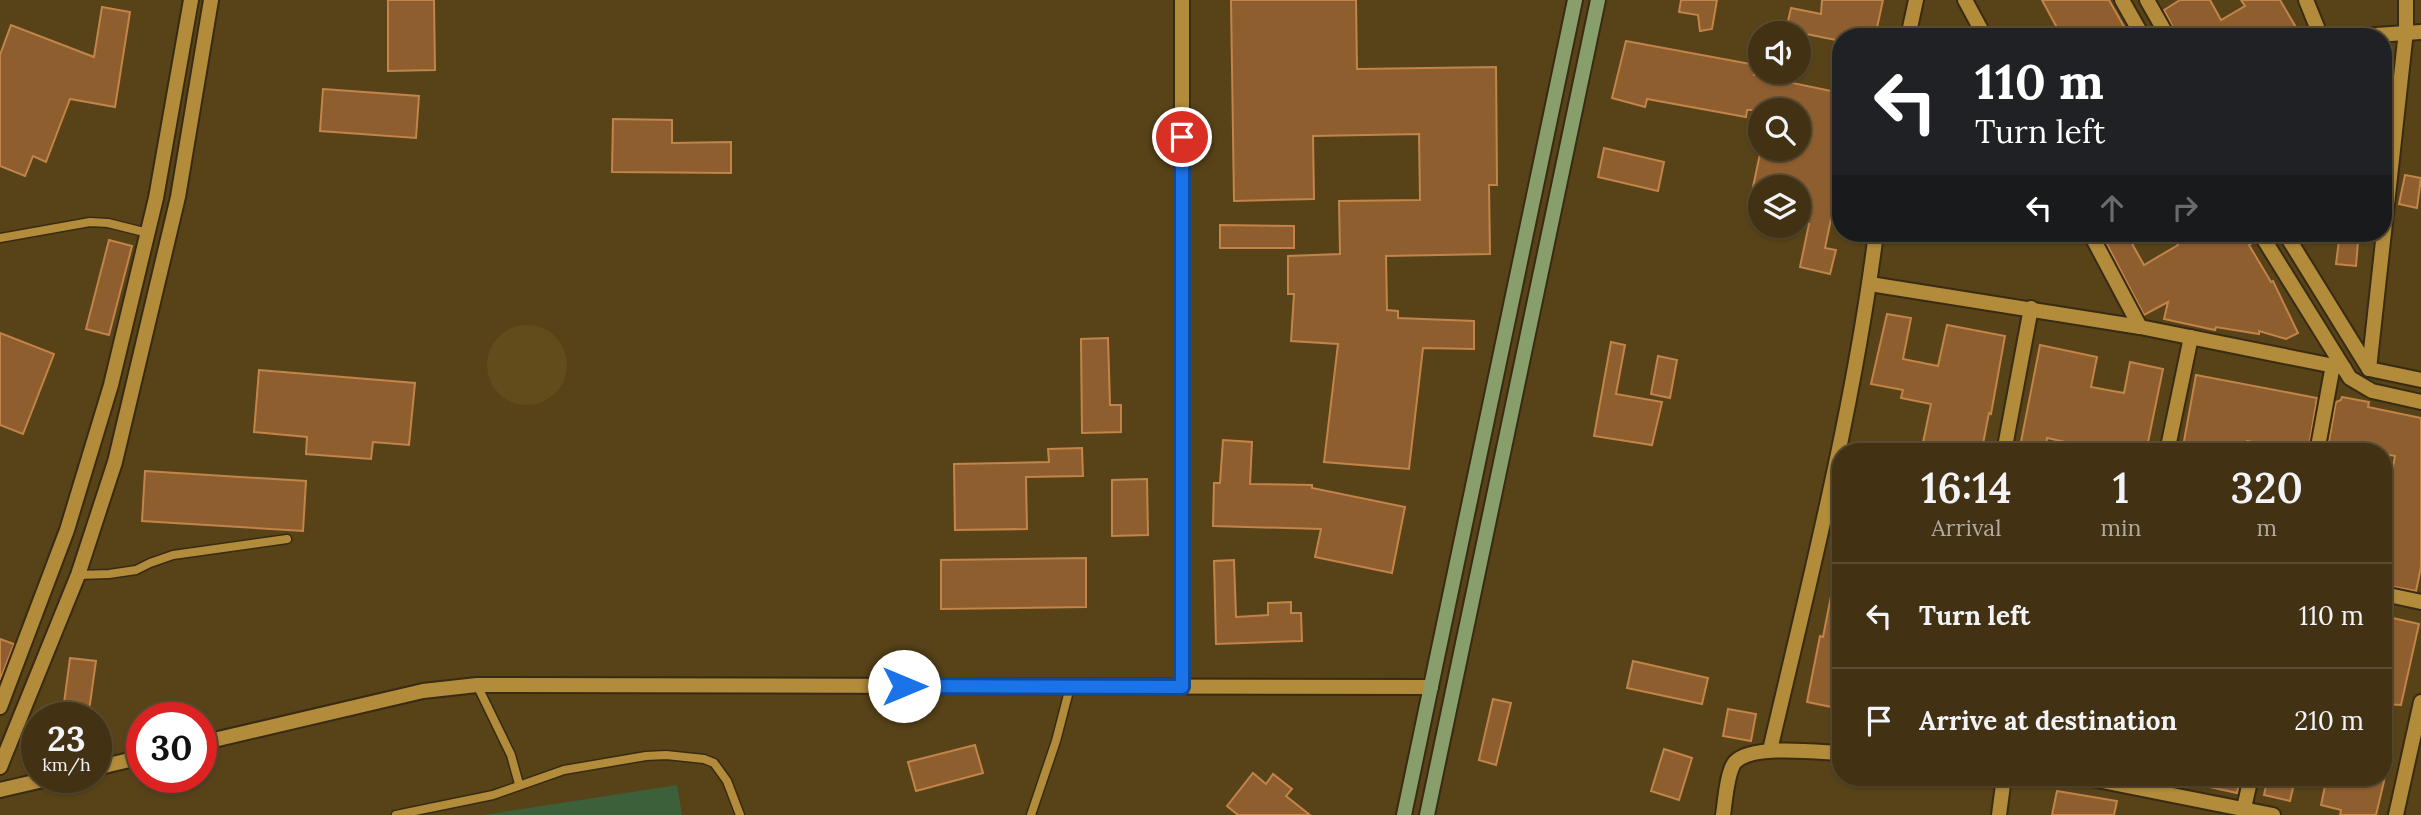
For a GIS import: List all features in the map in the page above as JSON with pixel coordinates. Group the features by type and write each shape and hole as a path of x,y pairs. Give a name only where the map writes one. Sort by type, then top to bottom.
{"main road":[{"path":"1404,815 1575,0"},
{"path":"1427,815 1598,0"}],"street":[{"path":"0,707 67,530 111,385 156,198 191,0"},
{"path":"0,768 78,575 115,462 178,197 211,0"},
{"path":"1182,0 1182,687"},
{"path":"1910,28 1916,0"},
{"path":"1965,0 1980,28"},
{"path":"2122,0 2138,28"},
{"path":"2147,0 2163,28"},
{"path":"2306,0 2317,28"},
{"path":"2392,200 2414,32 2406,0"},
{"path":"2392,34 2414,32"},
{"path":"1844,443 1875,242"},
{"path":"2095,242 2140,327"},
{"path":"2265,242 2339,367 2350,379 2372,391 2421,402"},
{"path":"2291,242 2370,369 2421,380"},
{"path":"2370,369 2387,242"},
{"path":"1870,284 2140,327 2339,367"},
{"path":"2006,443 2031,308"},
{"path":"2169,443 2191,337"},
{"path":"2319,443 2339,367"},
{"path":"1770,750 1832,504"},
{"path":"2392,596 2421,602"},
{"path":"217,739 423,691 477,685 1431,687"},
{"path":"2396,815 2421,702"},
{"path":"1723,815 1731,770 1735,762 1744,756 1770,750 1832,753"},
{"path":"0,790 21,785"},
{"path":"1999,815 2003,786"},
{"path":"2125,786 2228,810 2244,808 2273,815"},
{"path":"2244,808 2249,786"}],"lane":[{"path":"0,238 90,222 108,223 148,233"},
{"path":"78,575 136,570 173,555 287,539"},
{"path":"477,685 511,754 519,784"},
{"path":"1031,815 1056,741 1070,687"},
{"path":"396,815 493,795 564,770 666,755 704,759 714,763 727,781 740,815"}],"shaded area":[{"path":"527,325 542,328 555,337 564,350 567,365 564,380 555,393 542,402 527,405 512,402 499,393 490,380 487,365 490,350 499,337 512,328"}],"green space":[{"path":"677,785 682,815 484,815"}],"building":[{"path":"388,0 434,0 435,70 388,71"},
{"path":"1231,0 1356,0 1357,69 1496,67 1497,185 1489,185 1490,254 1386,256 1387,310 1398,311 1398,318 1474,321 1474,349 1423,348 1409,469 1324,462 1338,344 1291,341 1294,294 1288,294 1288,256 1340,254 1339,201 1420,200 1419,134 1313,136 1314,199 1234,201"},
{"path":"1681,0 1717,0 1712,29 1700,31 1698,15 1679,12"},
{"path":"1822,0 1883,0 1877,28 1832,28 1832,39 1811,35 1811,21 1788,21 1791,8 1821,14"},
{"path":"2042,0 2109,0 2125,28 2057,28"},
{"path":"2180,0 2210,0 2221,20 2245,6 2241,0 2280,0 2296,28 2173,28 2164,10"},
{"path":"102,7 130,12 115,107 70,99 46,162 33,156 25,176 0,166 0,55 11,25 94,57"},
{"path":"1626,41 1748,64 1748,84 1798,84 1832,91 1832,214 1825,248 1836,250 1830,274 1800,267 1806,238 1811,238 1811,175 1756,175 1758,161 1811,161 1811,98 1748,98 1746,117 1647,99 1645,107 1612,98"},
{"path":"323,89 419,96 416,138 320,131"},
{"path":"613,119 672,120 672,143 731,142 731,173 612,172"},
{"path":"1604,148 1664,162 1658,191 1598,177"},
{"path":"2405,175 2421,178 2417,208 2399,204"},
{"path":"1220,225 1294,226 1294,248 1220,248"},
{"path":"109,240 132,246 109,335 86,329"},
{"path":"2106,242 2131,242 2144,265 2178,245 2176,242 2251,242 2249,245 2271,282 2273,281 2298,333 2286,339 2259,331 2259,334 2216,327 2215,330 2164,319 2168,302 2144,315"},
{"path":"2339,242 2358,242 2356,266 2336,264"},
{"path":"1887,314 1911,318 1903,359 1938,366 1947,325 2005,336 1983,443 1923,443 1931,404 1901,398 1903,390 1871,384"},
{"path":"0,333 54,354 23,434 0,425"},
{"path":"1108,338 1110,405 1121,405 1121,432 1082,433 1081,339"},
{"path":"1611,342 1625,345 1616,394 1662,402 1652,445 1594,436"},
{"path":"2040,345 2097,357 2091,387 2124,393 2130,362 2163,369 2148,443 2070,443 2047,438 2046,443 2021,443"},
{"path":"1658,356 1677,360 1670,398 1651,394"},
{"path":"259,370 415,383 409,445 373,442 371,459 306,454 307,437 254,432"},
{"path":"2196,375 2317,398 2310,443 2184,443"},
{"path":"2342,397 2369,402 2368,407 2421,418 2421,567 2416,591 2392,586 2392,472 2395,456 2392,455 2392,443 2329,443 2336,402"},
{"path":"1223,440 1252,442 1250,484 1312,485 1312,488 1405,507 1392,573 1315,557 1321,529 1213,526 1214,483 1220,483"},
{"path":"1082,448 1083,476 1026,477 1027,529 955,530 954,464 1049,462 1048,449"},
{"path":"145,471 306,481 303,531 142,521"},
{"path":"1147,479 1148,535 1112,536 1112,480"},
{"path":"1086,558 1086,607 941,609 941,560"},
{"path":"1234,560 1236,617 1268,615 1268,603 1291,602 1291,613 1301,613 1302,641 1216,644 1214,561"},
{"path":"1832,591 1832,707 1807,702 1820,636 1823,637"},
{"path":"2392,618 2419,624 2401,705 2392,704"},
{"path":"0,639 14,644 0,680"},
{"path":"70,658 96,661 90,702 64,702"},
{"path":"1633,661 1708,678 1702,704 1627,688"},
{"path":"1493,699 1511,703 1496,765 1479,760"},
{"path":"1728,709 1756,714 1751,741 1723,736"},
{"path":"975,745 983,773 916,791 908,762"},
{"path":"1664,749 1692,758 1679,800 1651,791"},
{"path":"1253,773 1266,784 1273,774 1292,789 1286,796 1310,815 1238,815 1227,806"},
{"path":"2205,786 2239,786 2237,793"},
{"path":"2266,786 2293,786 2290,801 2264,795"},
{"path":"2325,786 2383,786 2376,815 2340,815 2341,810 2321,805"},
{"path":"2057,791 2117,801 2114,815 2052,815"}],"route":[{"path":"904,686 1182,687 1182,137"}]}
